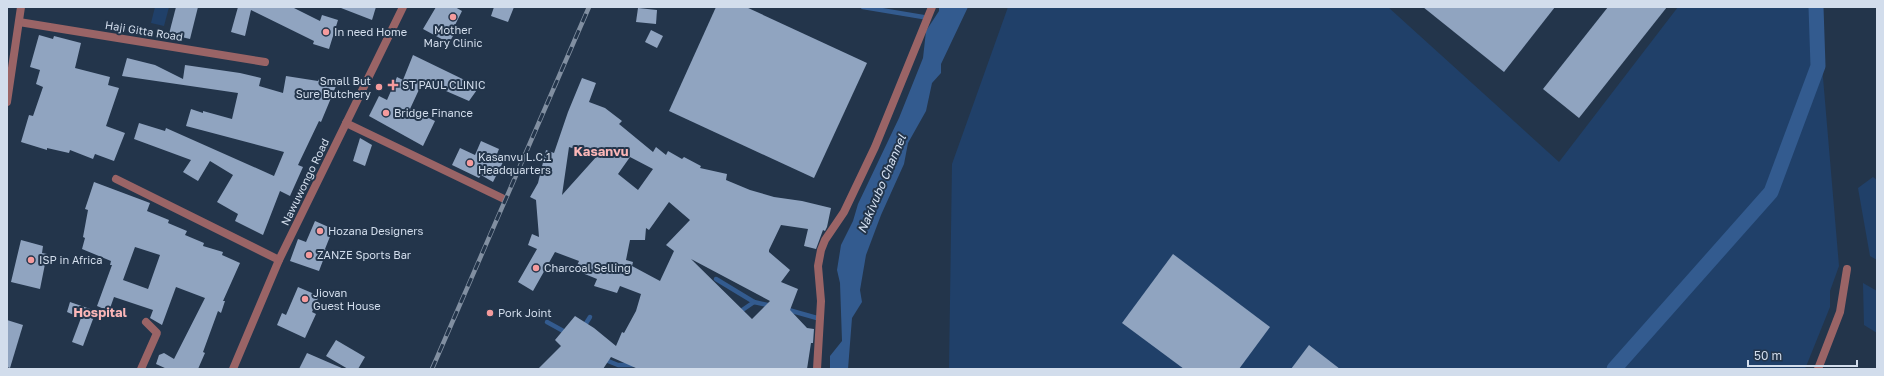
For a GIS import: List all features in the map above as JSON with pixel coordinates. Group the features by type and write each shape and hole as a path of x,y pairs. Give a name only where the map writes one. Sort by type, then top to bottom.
{"street":[{"path":"7,102 10,68 21,7"},
{"name":"Nawuwongo Road","path":"233,369 280,260 403,7"},
{"path":"817,369 820,301 818,266 821,250 825,240 844,212 875,146 932,7"},
{"name":"Haji Gitta Road","path":"19,22 265,62"},
{"path":"346,123 502,198"},
{"path":"116,179 280,260"},
{"path":"1818,369 1840,312 1847,269"},
{"path":"141,369 157,333 146,322"}],"shaded area":[{"path":"155,7 169,7 164,26 151,23"},
{"path":"1008,7 1388,7 1559,162 1678,7 1817,7 1839,266 1830,291 1830,307 1805,369 949,369 952,164"},
{"path":"1873,177 1877,180 1877,260 1870,256 1858,188"},
{"path":"1863,283 1877,291 1877,333 1864,325"}],"water":[{"name":"Nakivubo Channel","path":"939,7 968,7 941,64 941,73 932,83 926,111 908,143 904,164 881,215 866,255 860,290 862,302 852,318 848,369 830,369 830,356 842,341 840,283 837,270 841,245 853,221 858,204 899,118 923,58 926,31 939,11"}],"building":[{"path":"176,7 198,7 190,39 169,34"},
{"path":"238,7 292,7 320,21 322,15 338,20 329,49 313,44 314,41 251,10 245,36 231,32"},
{"path":"341,7 376,7 372,20"},
{"path":"436,7 455,7 462,11 455,25 458,27 449,43 423,29"},
{"path":"494,7 514,7 508,22 491,16"},
{"path":"716,7 746,7 867,63 814,178 669,111"},
{"path":"1423,7 1555,7 1504,72"},
{"path":"1608,7 1667,7 1579,118 1543,89"},
{"path":"638,8 657,10 656,24 636,22"},
{"path":"651,30 663,36 657,48 645,42"},
{"path":"39,35 53,39 54,36 81,43 75,68 110,77 108,85 119,88 106,126 125,133 114,161 95,154 93,159 70,150 69,153 47,148 47,150 21,142 29,115 33,116 43,87 36,84 40,70 30,67"},
{"path":"413,55 479,87 469,101 423,81 410,109 435,121 423,146 369,116 379,96 387,100 397,77 403,80"},
{"path":"127,58 155,65 183,79 185,65 240,73 261,78 259,86 283,93 286,76 318,81 319,79 336,86 321,122 319,121 298,165 303,167 290,196 280,191 263,235 235,221 238,214 217,202 233,175 210,161 198,181 183,172 191,160 134,139 139,123 165,131 166,128 274,176 284,152 186,126 191,109 232,119 238,93 122,76"},
{"path":"582,78 596,83 589,102 605,108 622,121 619,124 653,152 656,147 666,155 668,151 682,159 684,157 701,166 700,168 727,174 726,180 750,190 774,197 802,201 831,208 827,227 825,231 823,230 816,249 804,246 808,229 781,225 769,250 769,252 790,270 781,282 798,289 790,310 807,328 814,329 813,343 811,343 807,369 638,369 611,357 603,369 538,369 561,346 555,340 575,316 594,328 616,346 622,332 624,333 636,311 641,294 620,286 617,293 594,286 597,279 575,270 579,261 555,252 533,291 518,282 537,249 528,245 532,234 539,237 536,200 530,197 538,183 546,150 554,153 568,112","holes":["569,147 597,156 562,195","630,157 653,169 638,190 618,174","669,202 690,220 666,245 674,251 660,281 632,266 633,262 626,260 630,240 645,240 646,228 649,230","691,259 770,301 752,319"]},
{"path":"360,138 372,145 365,166 353,161"},
{"path":"481,141 499,149 495,159 503,162 493,182 481,175 479,178 452,165 460,148 475,155"},
{"path":"94,182 150,203 147,211 169,220 168,223 187,231 185,235 204,243 203,246 223,252 222,255 240,263 223,301 225,301 221,313 218,311 203,352 205,353 198,369 167,369 156,364 159,355 164,353 174,359 205,298 176,287 162,325 150,318 153,310 114,297 109,311 97,306 112,265 110,265 111,261 82,249 85,238 83,237 88,210 85,209","holes":["135,247 160,255 148,289 123,280"]},
{"name":"ZANZE Sports Bar","path":"315,221 333,229 325,249 327,250 319,271 290,261 298,239 306,242"},
{"name":"ISP in Africa","path":"21,240 43,246 42,253 47,254 40,289 11,282"},
{"path":"1173,254 1270,327 1239,369 1184,369 1122,323"},
{"path":"298,287 319,296 312,312 316,314 305,338 277,325 282,313 286,315"},
{"path":"70,302 96,311 83,346 72,342 81,318 67,312"},
{"path":"7,320 23,325 10,368 7,367"},
{"path":"336,340 365,357 358,369 348,369 326,356"},
{"path":"1309,345 1340,369 1291,369"},
{"path":"307,353 344,369 299,369"}],"waterway":[{"path":"863,7 923,17"},
{"path":"1614,369 1771,192 1818,66 1816,7"},
{"path":"716,279 754,302"},
{"path":"738,313 754,302 772,306"},
{"path":"785,309 817,318"},
{"path":"583,328 590,317"},
{"path":"547,322 567,333"},
{"path":"603,359 618,365 634,365"}],"railway":[{"path":"432,369 589,7"}],"place":[{"name":"Mother Mary Clinic","path":"453,17"},
{"name":"In need Home","path":"326,32"},
{"name":"ST PAUL CLINIC","path":"393,85"},
{"name":"Small But Sure Butchery","path":"379,87"},
{"name":"Bridge Finance","path":"386,113"},
{"name":"Kasanvu L.C.1 Headquarters","path":"470,163"},
{"name":"Hozana Designers","path":"320,231"},
{"name":"ZANZE Sports Bar","path":"309,255"},
{"name":"ISP in Africa","path":"31,260"},
{"name":"Charcoal Selling","path":"536,268"},
{"name":"Jiovan Guest House","path":"305,299"},
{"name":"Pork Joint","path":"490,313"}],"district":[{"name":"Kasanvu","path":"601,151"},
{"name":"Hospital","path":"100,312"}]}
